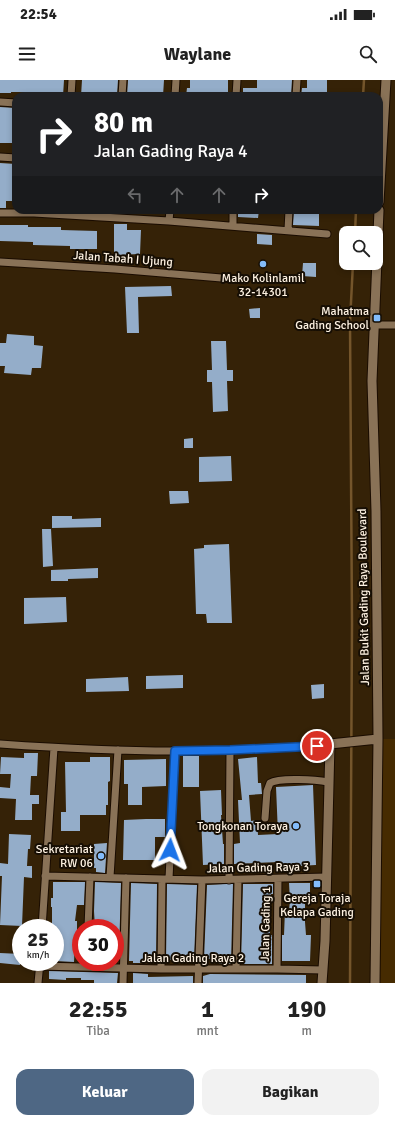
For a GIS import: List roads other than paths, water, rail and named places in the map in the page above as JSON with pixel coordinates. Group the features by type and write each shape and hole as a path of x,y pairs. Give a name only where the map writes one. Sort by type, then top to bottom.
{"street":[{"path":"71,92 72,80"},
{"path":"122,92 123,80"},
{"path":"175,92 176,80"},
{"path":"236,92 237,80"},
{"path":"296,92 297,80"},
{"path":"383,132 386,80"},
{"path":"0,102 12,103"},
{"path":"0,157 12,158"},
{"path":"0,213 12,213"},
{"path":"51,214 169,221 327,234"},
{"path":"169,221 170,214"},
{"path":"233,214 233,226"},
{"path":"288,230 289,214"},
{"name":"Jalan Bukit Gading Raya Boulevard","path":"375,983 378,739 372,381 379,214"},
{"name":"Jalan Tabah I Ujung","path":"0,262 114,269 245,280"},
{"path":"374,325 395,325"},
{"path":"0,744 54,748 175,751 317,746 378,739"},
{"path":"322,983 325,941 330,744"},
{"path":"43,919 54,748"},
{"path":"110,877 118,750"},
{"path":"229,880 230,750"},
{"path":"161,970 165,879 175,751"},
{"path":"265,818 267,791 272,781 328,782"},
{"name":"Jalan Gading Raya 3","path":"45,876 202,880 327,877"},
{"path":"88,919 90,877"},
{"path":"124,938 126,878"},
{"name":"Jalan Gading 1","path":"276,969 278,879"},
{"path":"198,983 202,880"},
{"path":"236,969 238,880"},
{"name":"Jalan Gading Raya 2","path":"124,968 161,970 323,970"},
{"path":"38,983 39,971"},
{"path":"123,971 123,983"}],"waterway":[{"path":"363,92 364,80"},
{"path":"355,226 356,214"},
{"path":"350,983 352,623 350,322 353,270"}],"place":[{"name":"Mako Kolinlamil 32-14301","path":"263,264"},
{"name":"Mahatma Gading School","path":"377,318"},
{"name":"Tongkonan Toraya","path":"296,826"},
{"name":"Sekretariat RW 06","path":"101,856"},
{"name":"Gereja Toraja Kelapa Gading","path":"317,884"}]}
